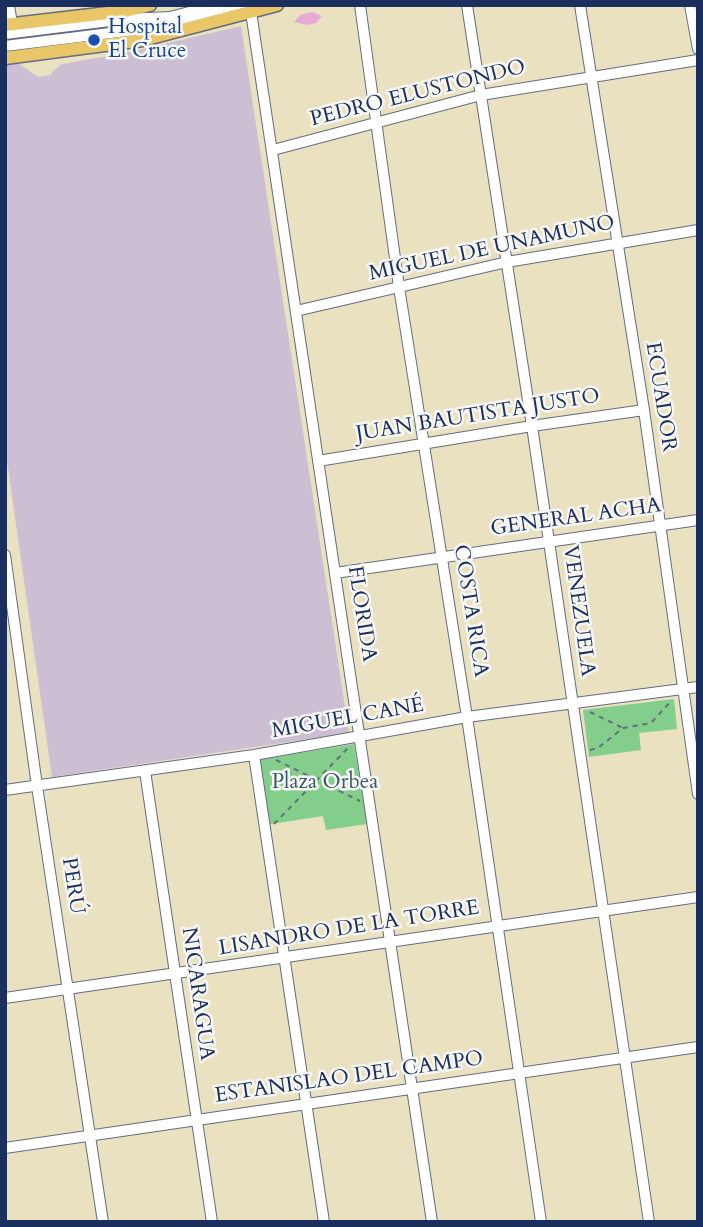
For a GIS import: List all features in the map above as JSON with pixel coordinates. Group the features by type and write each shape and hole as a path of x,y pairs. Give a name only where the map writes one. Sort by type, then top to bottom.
{"main road":[{"path":"8,28 125,12 150,5"},
{"path":"5,58 128,36 250,8 277,5"}],"street":[{"path":"8,28 9,5"},
{"path":"5,46 104,32 128,36 125,12 170,17 216,5"},
{"name":"COSTA RICA","path":"360,5 541,1222"},
{"name":"VENEZUELA","path":"467,5 649,1222"},
{"name":"ECUADOR","path":"580,5 644,410 698,794"},
{"path":"690,5 698,49"},
{"name":"FLORIDA","path":"250,8 414,1087 432,1222"},
{"name":"PEDRO ELUSTONDO","path":"273,150 481,95 698,60"},
{"name":"MIGUEL DE UNAMUNO","path":"296,311 507,262 698,230"},
{"name":"JUAN BAUTISTA JUSTO","path":"318,461 644,410"},
{"name":"GENERAL ACHA","path":"335,573 698,520"},
{"name":"PERÚ","path":"5,555 103,1222"},
{"path":"5,640 17,639"},
{"name":"MIGUEL CANÉ","path":"5,790 258,755 467,717 698,687"},
{"path":"258,755 266,832 324,1222"},
{"name":"NICARAGUA","path":"145,771 212,1222"},
{"name":"LISANDRO DE LA TORRE","path":"5,998 698,897"},
{"name":"ESTANISLAO DEL CAMPO","path":"5,1148 698,1047"}],"path":[{"path":"578,752 597,748 624,728 651,723 682,689"},
{"path":"572,703 624,728"},
{"path":"266,832 360,736"},
{"path":"258,755 316,779 370,806"}],"shaded area":[{"path":"241,26 349,733 52,777 5,447 5,65 18,63 38,77 51,75 62,64 130,52"}],"green space":[{"path":"674,699 677,729 639,733 641,750 589,757 583,710"},
{"name":"Plaza Orbea","path":"354,744 367,824 326,830 323,816 265,825 258,760"}],"building":[{"path":"312,12 322,16 316,23 307,25 294,22 300,15"}],"place":[{"name":"Hospital El Cruce","path":"94,40"}]}
